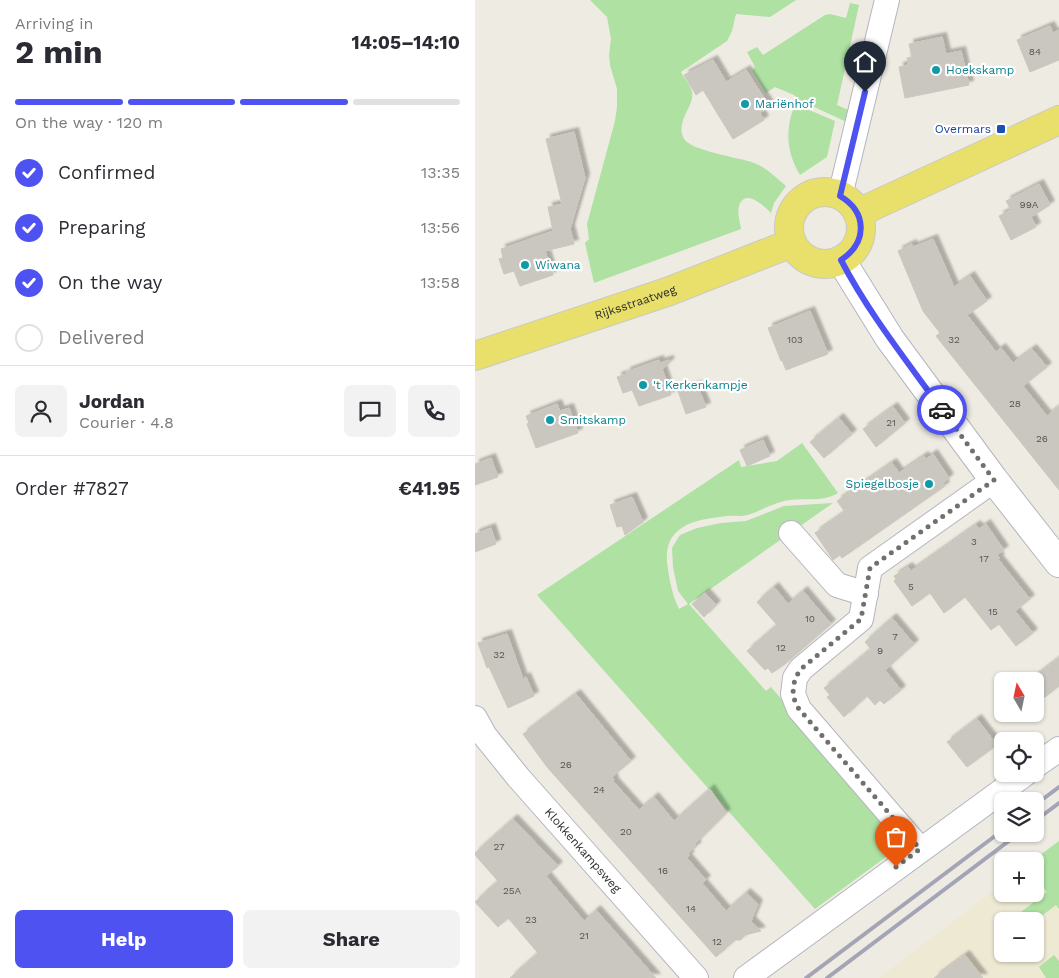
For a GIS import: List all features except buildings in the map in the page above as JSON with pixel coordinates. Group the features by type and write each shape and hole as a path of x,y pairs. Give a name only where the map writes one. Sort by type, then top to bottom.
{"main road":[{"path":"849,204 1059,120"},
{"path":"831,193 849,204 861,226 859,240 852,252 832,264 822,264 804,258 792,243 790,234 791,217 800,203 815,194 831,193"},
{"name":"Rijksstraatweg","path":"475,356 667,292 792,243"},
{"path":"841,260 890,339 994,480 1059,563"}],"street":[{"path":"849,204 887,0"},
{"path":"920,849 799,709 794,699 794,683 798,674 861,619 870,568 994,480"},
{"path":"791,533 837,585 865,594"},
{"name":"Klokkenkampsweg","path":"475,719 485,736 518,777 696,978"},
{"path":"1044,760 1059,749"},
{"path":"746,978 1014,782"}],"shaded area":[{"path":"1044,888 1059,908 1059,978 879,978 994,890 994,902 1044,902"}],"green space":[{"path":"590,0 796,0 770,17 736,14 732,31 727,41 681,72 692,92 691,102 682,125 683,137 687,142 704,150 758,165 786,186 774,203 771,213 755,200 746,198 738,209 741,229 594,283 585,243 589,239 587,224 615,121 617,89 610,65 611,39 607,17"},
{"path":"850,3 859,5 837,105 855,113 853,125 775,87 766,93 752,70 755,67 747,52 757,47 763,55 825,15 830,14 846,18"},
{"path":"795,104 835,121 827,157 800,175 792,158 788,131"},
{"path":"802,443 838,493 821,499 784,501 744,516 705,519 685,526 671,539 667,562 674,598 679,609 688,604 678,591 673,567 672,548 680,535 697,528 721,523 746,521 784,506 833,503 689,604 766,691 771,687 905,843 815,909 537,595 739,460 741,467 777,461"},
{"path":"1059,841 1059,909 1056,905 1044,914 1044,912 1021,912 1034,902 1044,902 1044,894 1047,892 1044,888 1044,852"},
{"path":"1054,955 1059,961 1059,978 1046,978 1039,967"}],"railway":[{"path":"1044,798 1059,787"},
{"path":"1044,814 1059,803"},
{"path":"806,978 994,837"},
{"path":"827,978 1007,842"}],"way so far":[{"path":"896,867 920,849 799,709 794,699 793,688 795,678 801,669 861,619 870,568 994,480 942,410"}],"place":[{"name":"Hoekskamp","path":"936,70"},
{"name":"Mariënhof","path":"745,104"},
{"name":"Overmars","path":"1001,129"},
{"name":"Wiwana","path":"525,265"},
{"name":"'t Kerkenkampje","path":"643,385"},
{"name":"Smitskamp","path":"550,420"},
{"name":"Spiegelbosje","path":"929,484"}],"route":[{"path":"865,92 840,196 850,203 858,213 861,233 852,252 841,260 890,339 942,410"}]}
